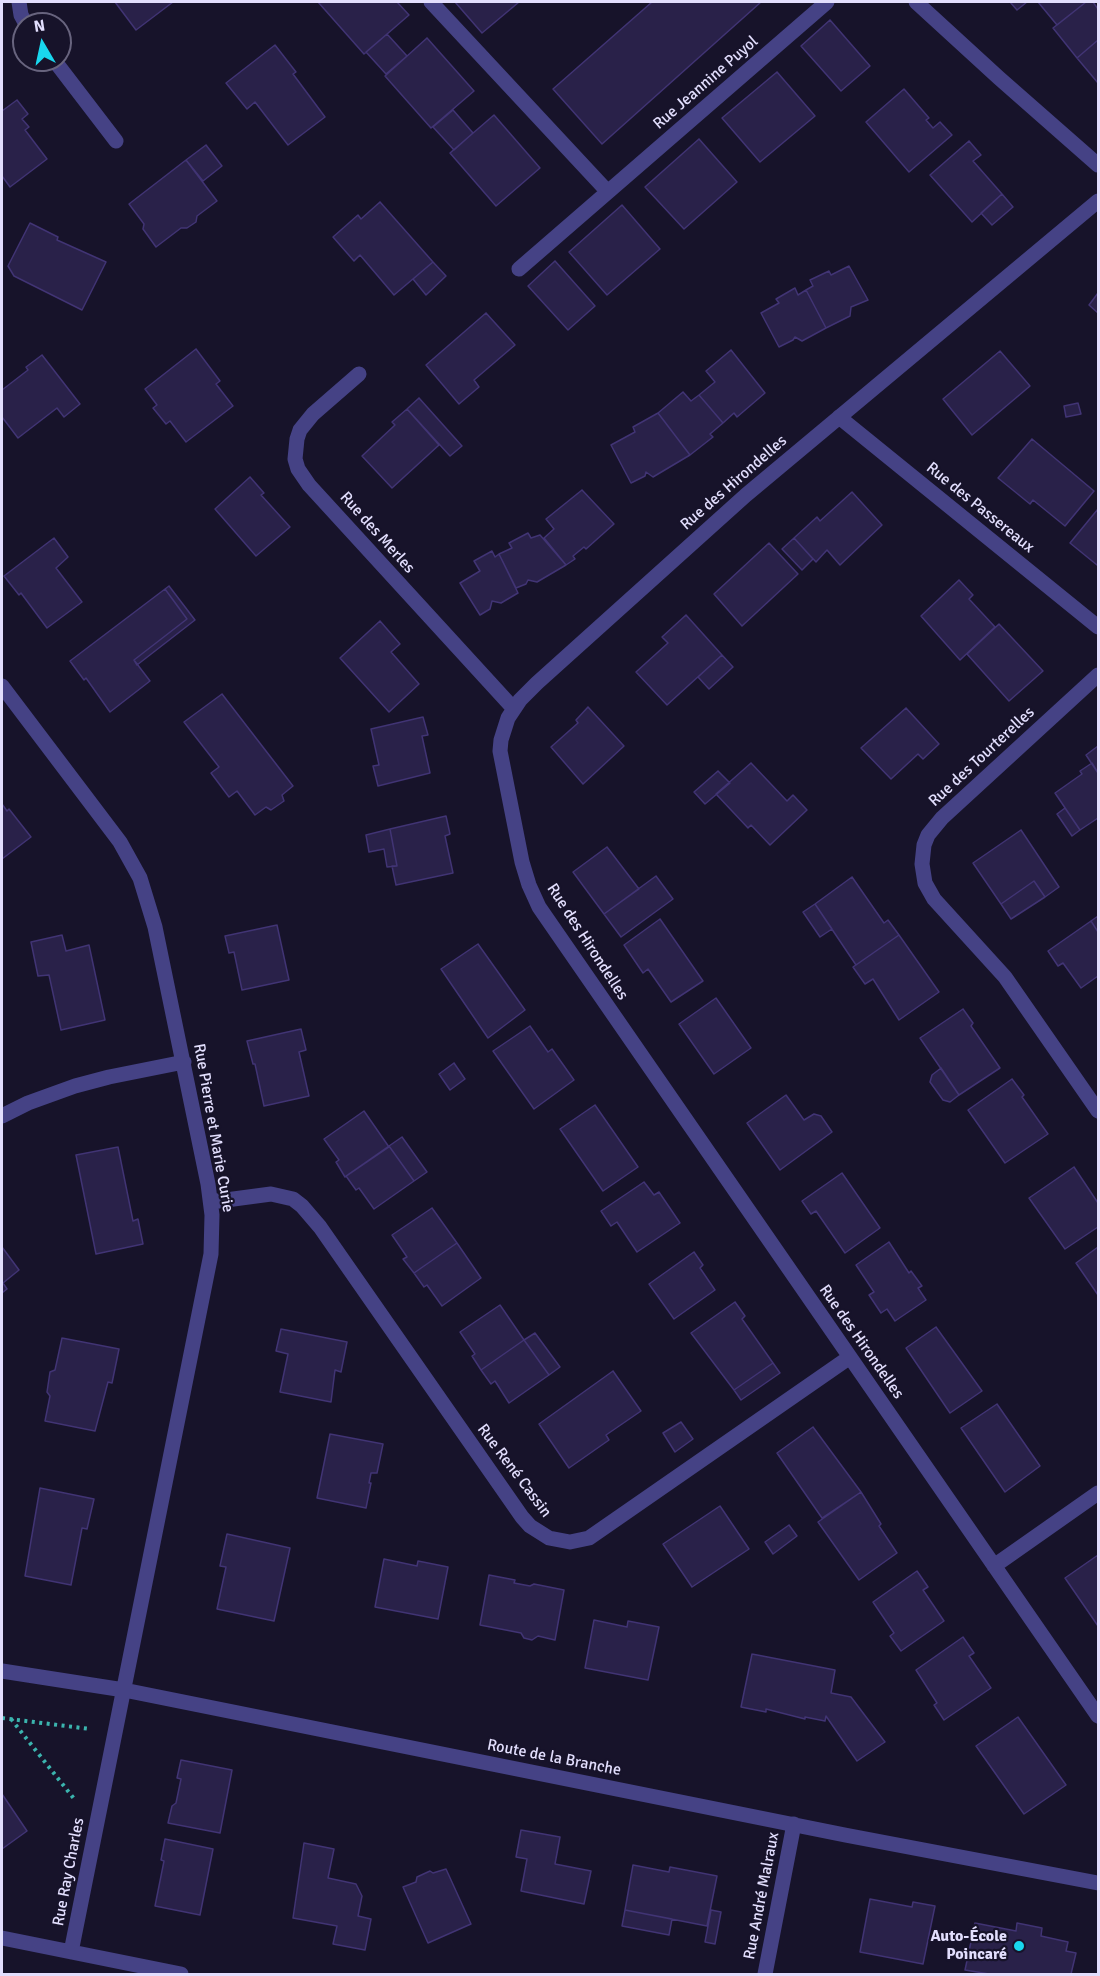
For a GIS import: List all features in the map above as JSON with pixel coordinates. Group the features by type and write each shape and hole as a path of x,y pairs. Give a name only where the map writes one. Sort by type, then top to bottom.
{"street":[{"path":"431,2 608,192"},
{"name":"Rue Jeannine Puyol","path":"519,269 827,2"},
{"path":"916,2 1098,165"},
{"path":"63,72 116,141"},
{"name":"Rue des Hirondelles","path":"1098,201 746,495 529,692 508,718 501,740 501,762 522,862 533,897 1098,1716"},
{"name":"Rue des Merles","path":"359,374 313,414 300,430 295,459 298,469 316,493 514,709"},
{"name":"Rue des Passereaux","path":"839,417 1098,627"},
{"name":"Rue des Tourterelles","path":"1098,675 942,818 928,835 924,845 922,864 925,883 934,899 1005,977 1098,1111"},
{"name":"Rue Pierre et Marie Curie","path":"2,686 120,842 140,878 155,927 211,1202 210,1254 124,1690"},
{"path":"2,1116 28,1103 75,1086 184,1062"},
{"name":"Rue René Cassin","path":"211,1202 271,1194 293,1199 302,1206 320,1227 522,1517 530,1526 549,1538 570,1542 589,1538 849,1357"},
{"path":"994,1566 1098,1493"},
{"name":"Route de la Branche","path":"2,1671 124,1690 1098,1883"},
{"name":"Rue Ray Charles","path":"124,1690 71,1952 181,1974"},
{"name":"Rue André Malraux","path":"765,1974 794,1824"},
{"path":"2,1938 71,1952"}],"path":[{"path":"2,1718 115,1733"},
{"path":"11,1719 96,1827"}],"building":[{"path":"115,2 173,2 136,30"},
{"path":"318,2 397,2 409,15 364,54"},
{"path":"455,2 519,2 482,33"},
{"path":"652,2 761,2 602,144 553,89"},
{"path":"1010,2 1027,2 1017,10"},
{"path":"1038,2 1086,2 1057,25"},
{"path":"1086,2 1093,2 1098,9 1098,40 1077,58 1053,28"},
{"path":"830,20 870,66 841,91 801,46"},
{"path":"387,34 407,56 386,74 366,52"},
{"path":"427,38 474,91 431,128 385,76"},
{"path":"1098,40 1098,83 1077,58"},
{"path":"275,45 296,72 293,74 325,117 288,145 255,102 247,109 226,83"},
{"path":"777,72 815,116 760,162 722,118"},
{"path":"904,89 929,118 926,120 933,128 940,122 952,135 909,172 866,122"},
{"path":"17,100 28,114 22,119 29,127 25,130 47,159 10,187 2,176 2,111"},
{"path":"453,110 473,133 454,150 433,127"},
{"path":"494,115 540,168 496,206 450,153"},
{"path":"699,139 737,182 684,229 645,187"},
{"path":"969,141 981,155 973,161 1002,194 972,222 930,175"},
{"path":"206,145 222,166 203,181 186,160"},
{"path":"186,160 217,201 197,216 196,222 187,228 181,228 156,247 143,229 144,224 129,204"},
{"path":"1002,194 1013,207 992,225 981,213"},
{"path":"380,202 433,262 394,295 360,255 354,261 333,237 358,215 361,219"},
{"path":"622,205 660,249 607,295 569,252"},
{"path":"30,223 58,237 57,240 106,262 82,310 14,276 8,266"},
{"path":"555,261 595,306 568,330 528,286"},
{"path":"433,262 446,276 426,295 413,279"},
{"path":"849,266 868,300 851,307 850,316 826,328 806,290 813,286 810,280 829,271 831,275"},
{"path":"795,288 798,295 806,290 826,328 802,341 795,337 779,347 761,313 779,303 776,299"},
{"path":"1098,293 1098,313 1089,305"},
{"path":"486,313 515,345 474,380 479,387 459,404 426,365"},
{"path":"196,349 220,381 216,384 233,406 186,442 170,421 166,424 153,408 157,405 145,389"},
{"path":"731,350 765,393 737,417 734,413 723,423 699,395 715,382 706,371"},
{"path":"1000,351 1030,386 972,435 943,399"},
{"path":"42,355 80,404 64,417 57,408 18,438 2,417 2,390 28,370 26,367"},
{"path":"683,392 691,401 699,395 723,423 710,434 713,437 690,455 658,413"},
{"path":"419,398 462,446 450,456 407,409"},
{"path":"1078,403 1081,414 1066,417 1064,406"},
{"path":"407,409 439,445 392,488 362,456 395,425 392,422"},
{"path":"658,413 690,455 653,477 646,472 645,476 631,483 611,445 635,432 633,427"},
{"path":"1032,439 1094,491 1065,526 1033,500 1030,504 998,478"},
{"path":"250,477 264,493 261,495 290,527 256,556 215,509"},
{"path":"582,490 614,524 586,549 584,547 573,556 575,559 566,565 544,538 554,529 546,519"},
{"path":"852,492 882,525 840,565 827,550 816,562 794,538 817,517 820,521"},
{"path":"1098,509 1098,563 1097,565 1070,543"},
{"path":"528,533 531,538 540,535 566,565 537,582 528,580 526,584 516,588 499,554 512,548 509,543"},
{"path":"54,538 68,557 56,568 82,602 47,628 21,593 19,595 4,576"},
{"path":"794,538 813,559 802,570 782,549"},
{"path":"769,543 798,574 742,626 714,594"},
{"path":"492,551 495,557 499,554 518,593 501,603 492,601 490,609 480,615 460,583 480,571 474,561"},
{"path":"959,580 973,595 969,599 995,627 960,660 921,616"},
{"path":"169,586 195,620 137,665 134,660 187,619 165,589"},
{"path":"165,589 187,619 134,660 150,681 110,712 86,678 84,680 70,661"},
{"path":"686,615 722,655 667,705 636,672 668,643 662,637"},
{"path":"380,621 400,644 391,652 419,684 389,712 340,658"},
{"path":"999,624 1043,671 1009,701 967,654"},
{"path":"722,655 733,667 709,689 698,677"},
{"path":"222,694 293,786 282,795 284,801 271,810 266,807 255,815 237,791 229,797 211,773 219,767 184,722"},
{"path":"588,707 624,746 583,784 551,747 578,723 576,720"},
{"path":"906,708 939,744 923,759 918,754 891,779 861,748"},
{"path":"423,717 428,735 422,736 430,773 378,786 373,766 379,765 371,729"},
{"path":"1098,746 1098,773 1086,755"},
{"path":"751,763 787,801 793,795 807,810 770,845 751,825 748,828 716,794"},
{"path":"1092,763 1098,773 1098,818 1080,830 1055,793 1082,774 1080,771"},
{"path":"718,771 730,783 705,804 694,792"},
{"path":"2,804 7,811 9,809 31,837 2,859"},
{"path":"1065,808 1080,830 1072,836 1057,814"},
{"path":"446,816 450,834 445,836 453,873 396,885 392,866 397,866 390,829"},
{"path":"390,829 397,866 387,867 384,849 369,852 366,835"},
{"path":"1021,830 1059,887 1045,897 1034,881 1001,904 973,863"},
{"path":"607,847 639,889 604,914 573,872"},
{"path":"656,876 673,899 621,937 604,914"},
{"path":"852,877 884,923 888,920 899,935 856,965 815,904"},
{"path":"1034,881 1045,897 1011,919 1001,904"},
{"path":"815,904 832,929 820,937 803,912"},
{"path":"1098,916 1098,932 1091,921"},
{"path":"660,919 703,981 671,1002 648,969 643,973 624,945"},
{"path":"1091,921 1098,932 1098,976 1081,988 1063,963 1058,966 1048,951"},
{"path":"277,925 289,980 242,990 234,952 229,953 225,936"},
{"path":"62,935 66,951 89,945 105,1020 61,1030 49,975 38,976 31,942"},
{"path":"899,935 939,992 899,1020 873,979 865,984 853,967"},
{"path":"478,944 525,1010 488,1038 441,969"},
{"path":"716,998 751,1048 714,1074 679,1024"},
{"path":"963,1009 973,1023 971,1026 1000,1068 959,1095 920,1038"},
{"path":"530,1026 548,1052 552,1049 574,1080 534,1109 493,1051"},
{"path":"301,1029 306,1050 299,1052 309,1096 264,1106 255,1064 253,1064 247,1041"},
{"path":"454,1063 465,1079 450,1090 439,1074"},
{"path":"941,1068 959,1095 950,1102 943,1100 930,1082 932,1075"},
{"path":"1012,1079 1048,1134 1005,1163 968,1110"},
{"path":"786,1095 804,1120 814,1114 821,1116 832,1132 780,1170 747,1123"},
{"path":"595,1105 638,1167 603,1191 560,1129"},
{"path":"364,1111 389,1147 345,1177 336,1162 339,1160 324,1139"},
{"path":"402,1137 427,1172 414,1181 389,1146"},
{"path":"389,1146 414,1181 374,1209 359,1188 356,1190 346,1176"},
{"path":"118,1147 133,1221 138,1219 143,1244 96,1254 76,1155"},
{"path":"1074,1167 1098,1203 1098,1227 1065,1249 1029,1198"},
{"path":"842,1173 880,1228 845,1253 816,1211 811,1214 802,1201"},
{"path":"644,1182 654,1195 659,1192 680,1223 637,1252 617,1222 611,1226 601,1211"},
{"path":"432,1208 457,1243 414,1273 403,1259 407,1257 392,1235"},
{"path":"889,1242 909,1273 911,1271 922,1286 918,1288 926,1300 895,1321 887,1309 881,1313 869,1295 874,1292 856,1265"},
{"path":"457,1243 481,1278 442,1306 427,1285 424,1287 414,1273"},
{"path":"2,1247 19,1270 3,1283 7,1289 2,1293"},
{"path":"1098,1247 1098,1295 1076,1263"},
{"path":"694,1252 703,1265 700,1268 715,1290 674,1319 649,1284"},
{"path":"735,1302 745,1316 742,1319 773,1363 734,1390 691,1333"},
{"path":"500,1305 524,1340 481,1370 472,1356 475,1354 460,1332"},
{"path":"936,1327 982,1391 950,1413 906,1348"},
{"path":"281,1329 347,1342 341,1372 335,1370 331,1402 280,1392 288,1354 276,1351"},
{"path":"535,1333 560,1367 549,1375 524,1340"},
{"path":"62,1338 119,1349 112,1383 108,1382 95,1431 45,1421 50,1396 47,1392 50,1372 55,1370"},
{"path":"524,1340 549,1375 509,1403 495,1381 491,1384 481,1370"},
{"path":"773,1363 780,1373 741,1400 734,1390"},
{"path":"613,1371 641,1411 606,1435 609,1440 569,1468 539,1424"},
{"path":"997,1404 1040,1466 1005,1492 961,1428"},
{"path":"681,1422 693,1439 675,1452 663,1433"},
{"path":"813,1427 861,1492 822,1518 777,1453"},
{"path":"330,1434 383,1444 377,1473 371,1473 366,1508 317,1498"},
{"path":"40,1488 94,1499 87,1529 82,1528 71,1585 25,1576"},
{"path":"861,1492 897,1553 859,1580 818,1522"},
{"path":"720,1506 749,1549 692,1587 663,1544"},
{"path":"789,1525 797,1536 773,1554 765,1542"},
{"path":"227,1534 290,1548 274,1621 217,1609 226,1567 220,1566"},
{"path":"1098,1555 1098,1626 1065,1578"},
{"path":"384,1559 417,1566 418,1561 448,1567 438,1619 375,1607"},
{"path":"917,1571 928,1587 923,1590 944,1621 901,1651 890,1636 894,1633 873,1602"},
{"path":"489,1575 515,1580 514,1583 564,1590 555,1640 538,1636 532,1640 524,1638 521,1633 480,1625"},
{"path":"594,1620 627,1627 628,1621 659,1627 648,1680 585,1668"},
{"path":"963,1637 974,1653 969,1656 991,1688 944,1720 934,1705 937,1703 916,1670"},
{"path":"752,1654 835,1670 831,1693 851,1697 885,1742 857,1761 826,1716 825,1721 805,1717 805,1719 766,1709 766,1712 741,1707"},
{"path":"1018,1717 1066,1785 1024,1814 976,1746"},
{"path":"181,1760 232,1770 220,1833 168,1823 172,1806 176,1803 181,1779 177,1778"},
{"path":"2,1794 27,1831 2,1849"},
{"path":"521,1830 560,1837 555,1864 591,1871 584,1904 521,1891 527,1859 516,1857"},
{"path":"165,1839 213,1849 200,1915 155,1906 164,1861 161,1860"},
{"path":"304,1843 334,1849 328,1878 356,1884 362,1896 358,1916 371,1919 365,1950 333,1944 337,1926 293,1918"},
{"path":"633,1865 669,1872 670,1867 717,1876 707,1926 625,1910"},
{"path":"446,1869 471,1924 428,1943 403,1887 416,1882 417,1877 430,1871 433,1873"},
{"path":"870,1899 912,1907 913,1902 935,1906 923,1964 860,1952"},
{"path":"625,1910 672,1919 669,1935 622,1926"},
{"path":"711,1910 721,1912 715,1944 705,1942"},
{"name":"Auto-École Poincaré","path":"975,1923 1016,1931 1017,1923 1042,1928 1041,1936 1068,1942 1066,1951 1076,1953 1071,1974 989,1974 965,1970"}],"place":[{"name":"Auto-École Poincaré","path":"1019,1946"}]}
